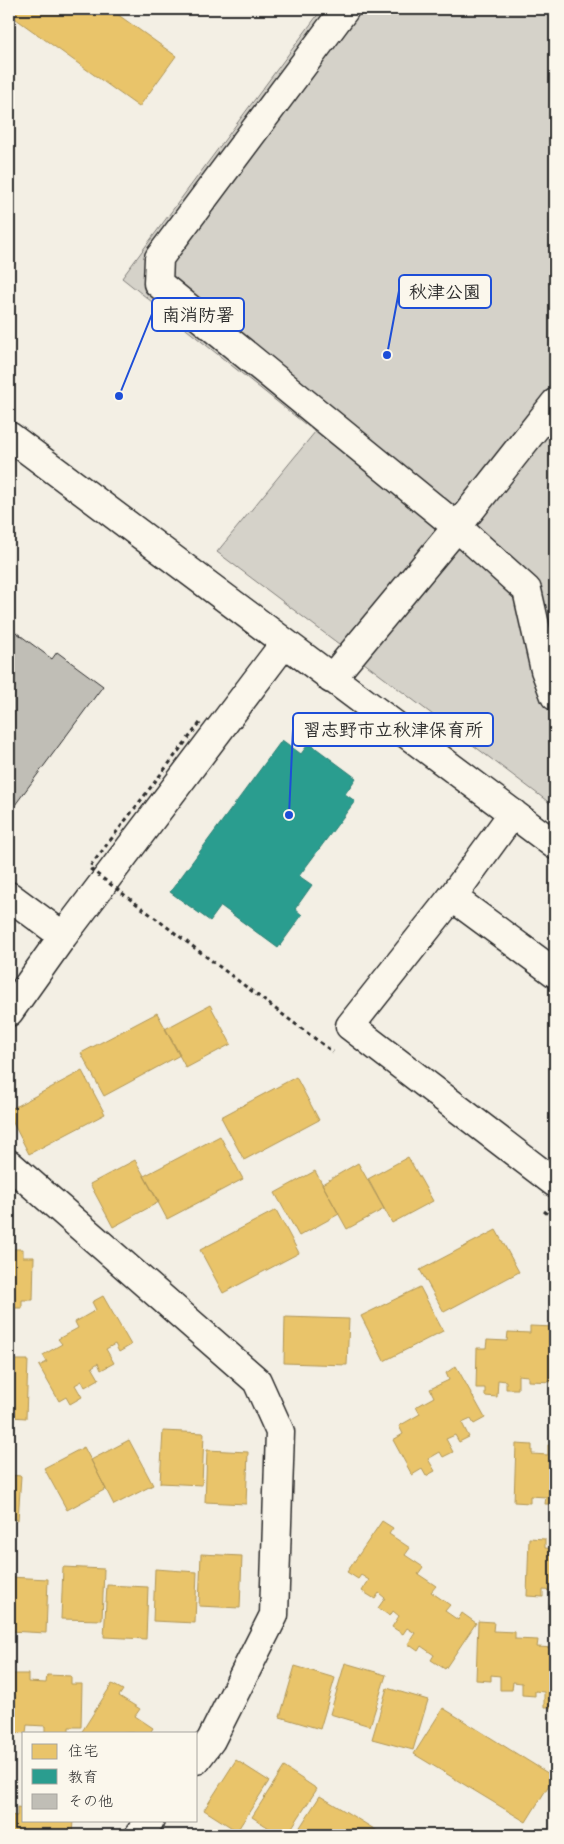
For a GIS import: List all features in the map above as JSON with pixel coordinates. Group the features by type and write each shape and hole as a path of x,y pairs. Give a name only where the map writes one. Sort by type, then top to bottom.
{"street":[{"path":"345,9 159,258 158,283 457,527 527,590 544,670 555,696"},
{"path":"331,679 457,527 555,403"},
{"path":"9,436 555,846"},
{"path":"9,1012 63,936 284,644"},
{"path":"512,813 452,897 350,1026 555,1183"},
{"path":"9,896 63,936"},
{"path":"452,897 555,973"},
{"path":"9,1164 257,1382 280,1432 274,1615 211,1740 198,1757"},
{"path":"139,1835 149,1822"}],"path":[{"path":"200,723 89,868 294,1023"}],"shaded area":[{"path":"322,9 555,9 555,807 217,552 315,432 122,278"}],"building: 住宅":[{"path":"9,9 110,9 176,56 139,107 9,14"},
{"path":"210,1005 231,1044 186,1068 165,1029"},
{"path":"157,1013 180,1055 104,1096 81,1053"},
{"path":"82,1071 105,1114 29,1154 9,1115 9,1110"},
{"path":"296,1077 319,1120 244,1160 221,1117"},
{"path":"220,1136 243,1179 167,1219 144,1176"},
{"path":"408,1157 433,1201 392,1223 368,1179"},
{"path":"135,1160 159,1202 113,1227 90,1184"},
{"path":"358,1163 384,1209 347,1229 322,1184"},
{"path":"315,1171 339,1214 299,1236 275,1193"},
{"path":"276,1210 299,1253 223,1293 200,1250"},
{"path":"496,1230 519,1272 444,1312 420,1270"},
{"path":"9,1249 23,1249 23,1257 34,1257 33,1300 22,1300 22,1308 9,1308"},
{"path":"420,1287 443,1331 384,1361 361,1316"},
{"path":"103,1296 131,1345 119,1352 115,1344 106,1349 114,1363 101,1370 98,1363 92,1367 99,1379 85,1387 82,1381 75,1385 82,1397 70,1404 66,1397 59,1401 39,1366 47,1362 43,1355 62,1344 58,1339 78,1328 75,1322 96,1310 92,1302"},
{"path":"285,1317 349,1319 347,1365 284,1363"},
{"path":"530,1326 555,1327 555,1382 528,1381 528,1376 518,1375 518,1389 506,1389 506,1381 498,1380 497,1397 485,1396 485,1388 476,1388 477,1348 486,1348 487,1340 507,1341 508,1332 530,1333"},
{"path":"13,1360 28,1360 26,1418 11,1417 11,1407 9,1407 9,1367 12,1367"},
{"path":"456,1366 485,1418 474,1424 471,1419 462,1423 469,1437 459,1442 455,1435 446,1439 453,1452 443,1457 440,1452 428,1459 435,1471 426,1476 422,1469 412,1475 393,1440 403,1434 399,1426 420,1414 416,1407 434,1397 430,1389 449,1380 446,1373"},
{"path":"163,1431 204,1433 202,1485 160,1483"},
{"path":"129,1440 153,1485 114,1505 91,1460"},
{"path":"516,1444 532,1445 532,1454 548,1455 548,1445 555,1446 555,1504 545,1504 546,1497 530,1496 530,1503 514,1502"},
{"path":"84,1447 106,1489 67,1510 44,1468"},
{"path":"207,1450 248,1452 246,1504 205,1502"},
{"path":"9,1475 21,1476 18,1520 9,1519"},
{"path":"382,1521 393,1528 389,1534 410,1548 405,1555 423,1567 418,1574 436,1586 431,1592 450,1605 445,1611 458,1620 462,1613 476,1623 445,1669 431,1660 434,1655 421,1646 418,1651 408,1644 415,1633 407,1628 403,1634 392,1627 399,1616 393,1611 390,1616 378,1608 385,1598 379,1593 375,1599 362,1591 369,1580 361,1575 358,1579 347,1572"},
{"path":"529,1538 545,1539 545,1548 555,1549 555,1591 543,1590 543,1597 527,1596"},
{"path":"201,1554 242,1556 240,1608 199,1606"},
{"path":"63,1567 104,1569 102,1620 61,1619"},
{"path":"155,1569 197,1572 195,1623 153,1621"},
{"path":"9,1577 48,1579 46,1633 9,1631"},
{"path":"107,1585 148,1587 146,1639 104,1637"},
{"path":"478,1621 494,1622 493,1631 515,1632 515,1639 538,1640 537,1647 555,1648 555,1707 544,1707 544,1692 535,1691 535,1696 522,1695 522,1683 513,1682 512,1690 500,1690 500,1676 491,1675 491,1681 476,1680"},
{"path":"345,1663 386,1675 370,1726 330,1714"},
{"path":"295,1666 335,1678 320,1729 280,1717"},
{"path":"9,1674 28,1674 28,1682 46,1683 47,1675 71,1676 71,1684 82,1684 81,1727 69,1727 69,1732 45,1732 45,1726 27,1725 26,1732 9,1732"},
{"path":"112,1684 123,1690 119,1696 140,1709 135,1716 153,1728 151,1732 82,1732"},
{"path":"387,1688 428,1700 413,1750 372,1739"},
{"path":"443,1708 554,1777 526,1822 414,1754"},
{"path":"236,1760 269,1781 237,1831 204,1810"},
{"path":"284,1767 317,1789 287,1835 280,1835 252,1817"},
{"path":"320,1796 384,1835 295,1835"},
{"path":"17,1807 22,1808 22,1822 73,1822 72,1835 9,1835 9,1815 17,1816"}],"building: 教育":[{"path":"282,740 301,754 309,743 356,778 345,794 355,801 299,876 312,885 295,909 302,915 278,948 221,906 210,921 170,892"}],"building: その他":[{"path":"9,627 52,659 57,652 103,686 15,805 9,801"}],"place":[{"name":"秋津公園","path":"387,355"},
{"name":"南消防署","path":"119,396"},
{"name":"習志野市立秋津保育所","path":"289,815"}]}
